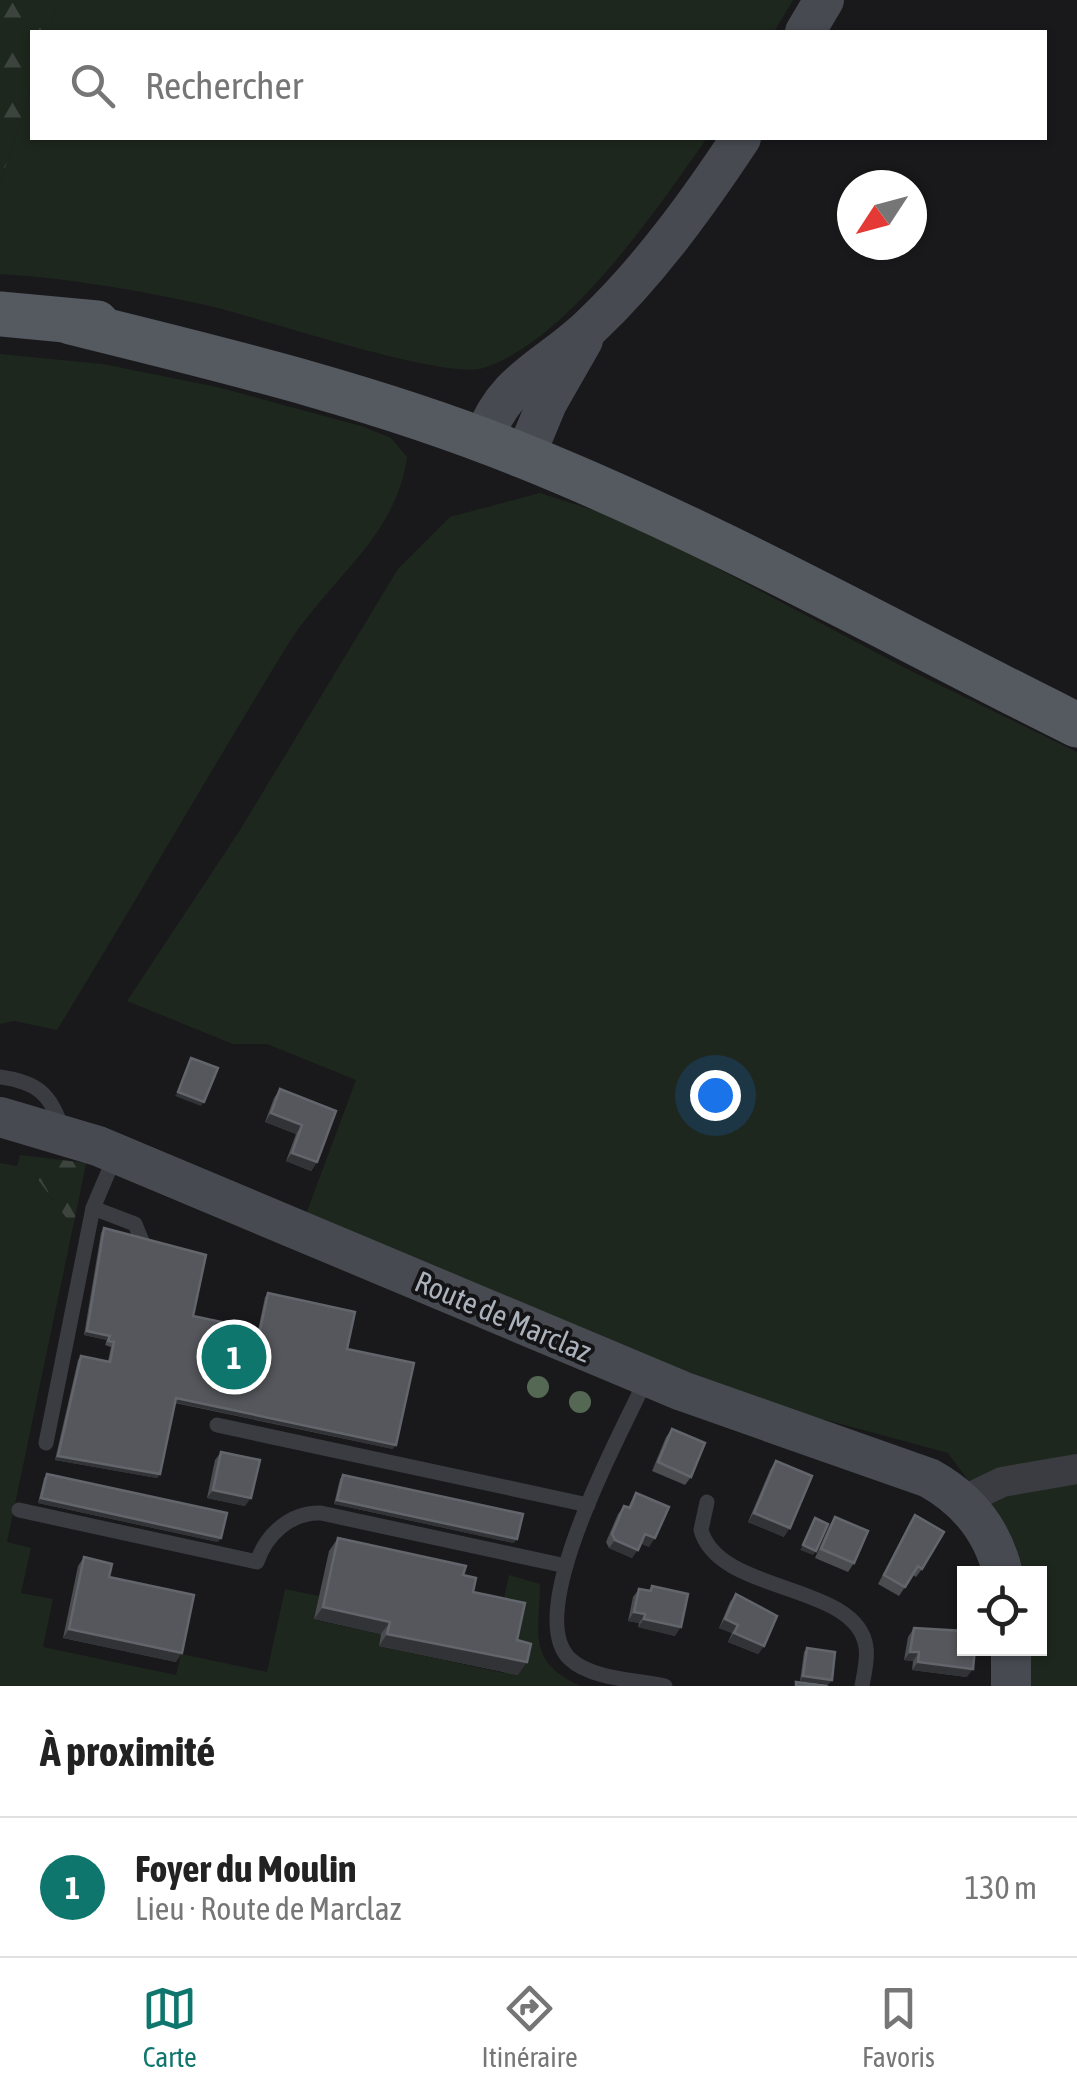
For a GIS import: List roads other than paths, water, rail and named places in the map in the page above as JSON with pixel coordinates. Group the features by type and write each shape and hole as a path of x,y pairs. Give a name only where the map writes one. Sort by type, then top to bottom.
{"main road":[{"path":"0,314 70,322 362,399 488,427 530,443 1077,725"}],"street":[{"path":"806,30 824,0"},
{"path":"488,427 523,377 590,328 663,245 740,140"},
{"path":"530,443 590,328"},
{"name":"Route de Marclaz","path":"0,1117 54,1130 116,1154 757,1420 911,1470 948,1488 963,1501 987,1532 999,1566"},
{"path":"963,1501 988,1486 1077,1469"},
{"path":"1011,1656 1011,1686"}],"lane":[{"path":"0,1077 29,1082 43,1091 52,1102 54,1130"},
{"path":"46,1443 92,1208 116,1154"},
{"path":"92,1208 135,1224 144,1246"},
{"path":"647,1376 588,1505 566,1566 556,1616 563,1650 591,1670 665,1686"},
{"path":"217,1425 588,1505"},
{"path":"707,1502 701,1530 716,1556 840,1612 857,1626 866,1647 862,1686"},
{"path":"19,1510 257,1562 274,1533 297,1517 321,1513 566,1566"}],"place":[{"name":"Foyer du Moulin","path":"234,1357"}]}
